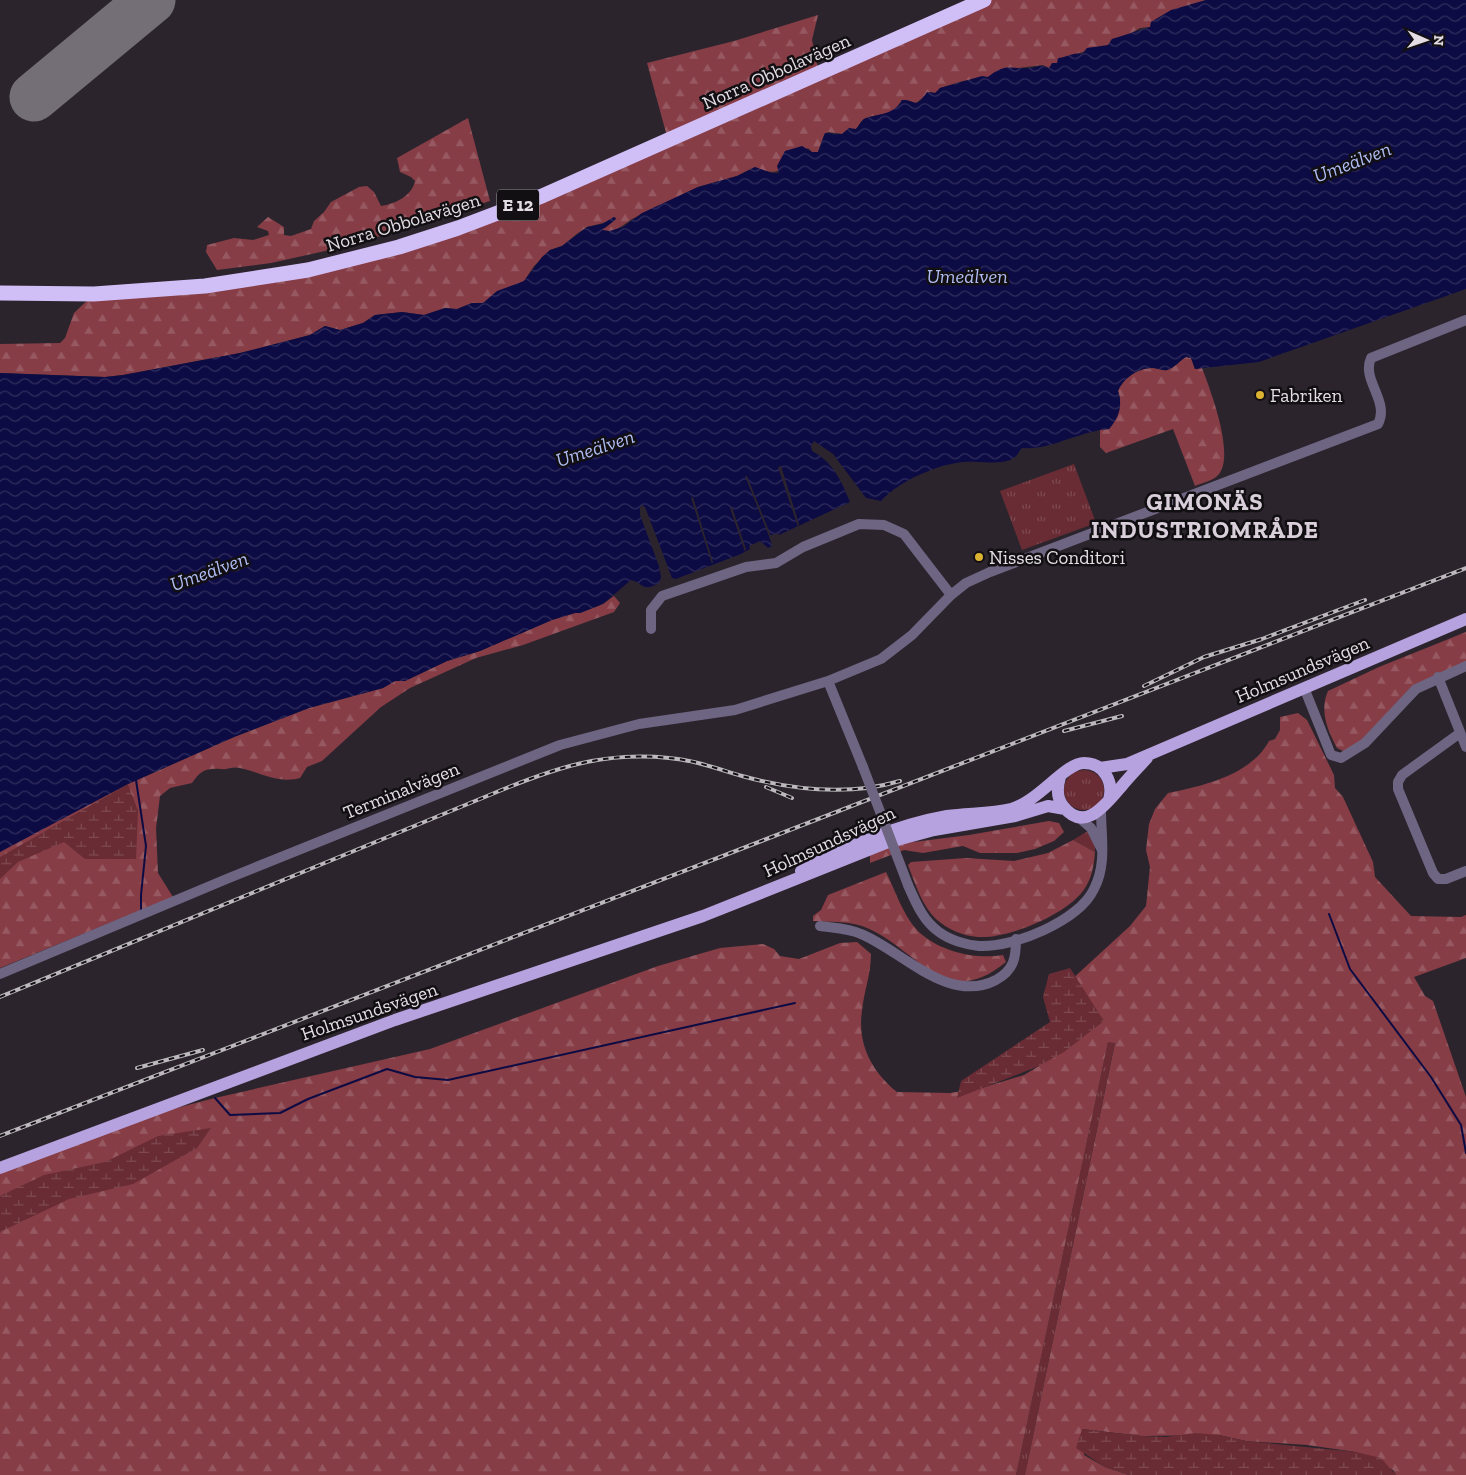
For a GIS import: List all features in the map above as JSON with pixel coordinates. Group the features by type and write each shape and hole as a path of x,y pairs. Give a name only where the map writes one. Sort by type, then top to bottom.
{"highway":[{"name":"Norra Obbolavägen","path":"0,293 94,294 205,286 308,270 399,247 458,228 542,196 984,0"}],"main road":[{"name":"Holmsundsvägen","path":"753,897 816,863 879,835 916,823 948,816 1012,809 1034,798 1060,777 1067,768 1079,763 1092,764 1100,768 1119,767 1305,690 1466,619"},
{"name":"Holmsundsvägen","path":"0,1168 395,1020 753,897 886,843 934,830 1015,816 1048,806 1088,816 1105,805 1152,753"},
{"path":"1100,768 1110,785 1105,805"},
{"path":"1060,777 1057,794 1070,812"}],"street":[{"name":"Terminalvägen","path":"0,974 229,878 560,745 639,724 735,710 828,681 881,659 897,648 951,595 966,583 1067,541 1378,424 1382,412 1368,371 1371,358 1466,320"},
{"path":"651,629 651,610 662,596 746,567 776,563 802,547 859,524 884,525 904,534 951,595"},
{"path":"1305,690 1331,755 1341,758 1365,743 1416,689 1438,677 1466,666"},
{"path":"1438,677 1466,747"},
{"path":"828,681 908,886 926,921 939,932 952,939 980,946 1016,939 1060,923 1078,910 1090,896 1098,880 1105,805"},
{"path":"1460,733 1402,775 1398,782 1398,789 1433,873 1438,879 1446,879 1466,871"},
{"path":"1070,812 1091,828 1102,850"},
{"path":"820,926 845,929 861,934 931,975 956,985 968,986 989,984 1010,970 1014,962 1016,939"}],"green space":[{"path":"984,0 1206,0 1186,6 1150,27 1140,28 1124,37 1112,39 1109,45 1070,56 1049,68 1043,65 1001,70 988,77 963,81 940,88 936,93 930,92 916,103 902,100 889,113 864,119 856,129 847,130 842,134 828,132 824,135 818,152 812,152 808,148 778,171 764,171 755,167 737,176 698,187 632,219 614,230 602,230 615,220 587,227 562,246 550,250 534,266 524,281 483,303 472,303 457,309 445,308 424,315 402,312 375,315 363,323 340,330 325,326 310,335 240,353 123,375 105,377 0,373 0,344 60,343 65,338 74,313 94,294 130,293 399,247 668,140 647,63 734,41 818,15 812,40 819,73"},
{"path":"468,118 490,201 352,245 271,263 217,270 206,252 207,245 234,238 253,240 269,235 268,231 257,227 268,217 284,227 284,235 291,236 311,229 314,221 331,202 359,187 367,186 374,192 381,206 397,201 407,195 415,181 400,172 397,158"},
{"path":"1186,357 1191,358 1195,369 1202,368 1220,421 1223,437 1223,465 1219,474 1211,480 1195,486 1173,429 1106,453 1100,447 1100,430 1109,429 1115,420 1120,406 1118,391 1127,378 1146,368 1167,370"},
{"path":"1074,464 1096,523 1022,550 1000,491"},
{"path":"614,596 620,603 614,612 523,645 476,658 410,688 381,707 322,761 307,767 300,778 277,779 237,768 211,769 198,775 192,783 170,788 160,796 156,828 158,873 173,897 0,968 0,852 8,846 128,784 234,737 309,708 383,688 395,681 405,681 447,661 480,651 552,620 580,613 603,604"},
{"path":"1466,632 1466,664 1437,675 1366,738 1345,752 1337,748 1326,721 1324,706 1328,691 1379,667"},
{"path":"1298,713 1307,720 1334,775 1335,788 1343,797 1373,862 1375,877 1411,916 1461,917 1466,915 1466,958 1414,977 1425,996 1433,1001 1466,1097 1466,1475 1396,1475 1393,1470 1356,1452 1307,1445 1246,1441 1219,1435 1142,1436 1082,1429 1084,1455 1105,1467 1129,1475 1025,1475 1115,1043 1108,1042 1016,1475 0,1475 0,1168 111,1125 215,1098 430,1049 658,966 720,948 763,944 774,949 780,956 799,959 840,943 857,942 871,954 861,1023 864,1046 880,1076 897,1092 950,1093 982,1088 1024,1075 1039,1066 1070,981 1130,926 1146,906 1150,867 1146,850 1149,824 1155,809 1168,793 1196,787 1238,771 1261,753 1269,741 1275,739 1280,730 1280,717"},
{"path":"1088,770 1095,773 1101,779 1104,790 1103,798 1095,807 1088,810 1080,810 1073,807 1065,798 1064,786 1067,779 1076,771"},
{"path":"128,784 138,811 136,859 85,859 64,842 18,862 0,879 0,857"},
{"path":"1049,821 1059,823 1064,832 1054,841 1035,849 1017,853 980,853 963,846 923,853 904,850 870,863 870,855 898,844 969,835"},
{"path":"1088,831 1095,843 1095,852 1073,840"},
{"path":"1073,840 1095,852 1089,880 1077,898 1066,907 1037,923 991,937 961,934 936,919 923,901 908,865 911,862 966,858 1014,861 1048,853"},
{"path":"886,872 912,924 925,937 946,948 969,955 1003,955 1006,962 984,976 965,981 947,979 931,971 881,935 862,926 844,922 813,921 813,916 821,910 828,895"},
{"path":"1070,968 1104,1021 1064,1052 1039,1066 957,1098 961,1081 1050,1022 1043,997 1049,974"},
{"path":"1108,1042 1115,1042 1025,1475 1016,1475"},
{"path":"211,1128 197,1148 133,1184 69,1199 0,1232 0,1196 44,1175 105,1162 158,1136"},
{"path":"1082,1429 1166,1437 1196,1433 1219,1435 1246,1441 1356,1452 1381,1458 1396,1475 1129,1475 1105,1467 1076,1448"}],"water":[{"name":"Umeälven","path":"1206,0 1466,0 1466,289 1259,362 1195,369 1191,358 1186,357 1167,370 1146,368 1131,375 1120,387 1118,391 1119,411 1109,429 1087,433 1043,447 1022,448 1010,460 963,462 930,470 898,487 881,501 866,498 833,454 814,441 811,446 812,451 826,461 836,472 850,502 779,535 778,533 769,536 772,546 768,548 760,541 749,546 750,549 741,554 676,579 672,578 645,507 642,505 640,507 640,515 659,566 661,577 659,583 646,587 631,580 603,604 580,613 552,620 480,651 447,661 405,681 395,681 383,688 309,708 234,737 128,784 0,852 0,373 105,377 123,375 240,353 310,335 325,326 340,330 363,323 375,315 402,312 424,315 445,308 457,309 472,303 483,303 497,291 524,281 542,257 550,250 562,246 587,227 602,224 614,217 616,218 615,220 602,230 610,231 623,227 642,213 698,187 737,176 755,167 772,173 779,173 777,166 785,151 802,146 812,152 818,152 825,133 842,134 849,128 856,129 864,119 894,109 902,100 917,103 927,92 935,93 940,88 982,76 988,77 1004,68 1041,66 1049,68 1052,63 1057,63 1058,58 1082,54 1087,48 1108,45 1112,39 1150,27 1151,22 1171,10"}],"pier":[{"path":"781,466 799,524 798,527 778,467"},
{"path":"745,476 747,476 771,536 769,536"},
{"path":"693,497 713,562 712,564 691,498"},
{"path":"732,507 746,549 745,552 730,508"}],"waterway":[{"path":"136,780 146,846 141,910"},
{"path":"1329,914 1350,969 1431,1077 1461,1125 1466,1153"},
{"path":"215,1098 230,1115 280,1113 308,1099 387,1069 415,1077 448,1080 795,1003"}],"runway":[{"path":"34,97 151,0"}],"railway":[{"path":"0,1136 1466,568"},
{"path":"1144,686 1204,657 1262,639 1365,600"},
{"path":"1064,731 1122,716"},
{"path":"0,997 514,785 578,764 622,757 669,758 697,763 761,781 801,788 861,789 900,781"},
{"path":"766,787 792,798"},
{"path":"137,1068 203,1050"}],"place":[{"name":"Fabriken","path":"1260,395"},
{"name":"Nisses Conditori","path":"979,557"}],"district":[{"name":"GIMONÄS INDUSTRIOMRÅDE","path":"1205,516"}]}
